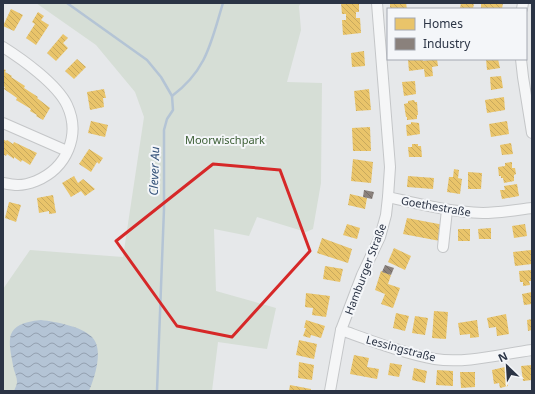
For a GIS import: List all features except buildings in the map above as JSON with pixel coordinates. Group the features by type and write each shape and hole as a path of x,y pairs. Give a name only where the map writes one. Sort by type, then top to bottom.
{"street":[{"name":"Hamburger Straße","path":"330,391 341,330 362,275 380,237 386,215 390,167 377,3"},
{"path":"3,47 32,67 54,88 66,103 71,117 72,135 67,151 59,166 46,176 32,182 19,185 3,183"},
{"path":"521,60 532,133"},
{"path":"3,123 67,151"},
{"name":"Goethestraße","path":"388,197 447,210 484,213 532,208"},
{"path":"444,247 447,210"},
{"name":"Lessingstraße","path":"341,330 392,348 436,359 472,359 532,350"}],"highlighted area":[{"path":"213,164 280,170 310,251 232,337 177,326 116,241"}],"green space":[{"name":"Moorwischpark","path":"36,3 301,3 299,6 301,30 287,82 322,83 321,183 313,229 306,232 257,217 249,236 214,229 216,291 276,308 267,349 218,342 212,391 3,391 3,289 30,250 123,257 144,117 135,92 96,45"}],"water":[{"path":"41,320 75,327 87,333 96,342 98,356 96,371 89,391 14,391 17,382 10,349 11,334 14,329 20,325"}],"waterway":[{"name":"Clever Au","path":"67,3 147,60 161,77 172,96 173,110 167,119 164,130 164,209 157,391"},
{"path":"172,96 184,86 200,65 211,43 223,3"}]}
